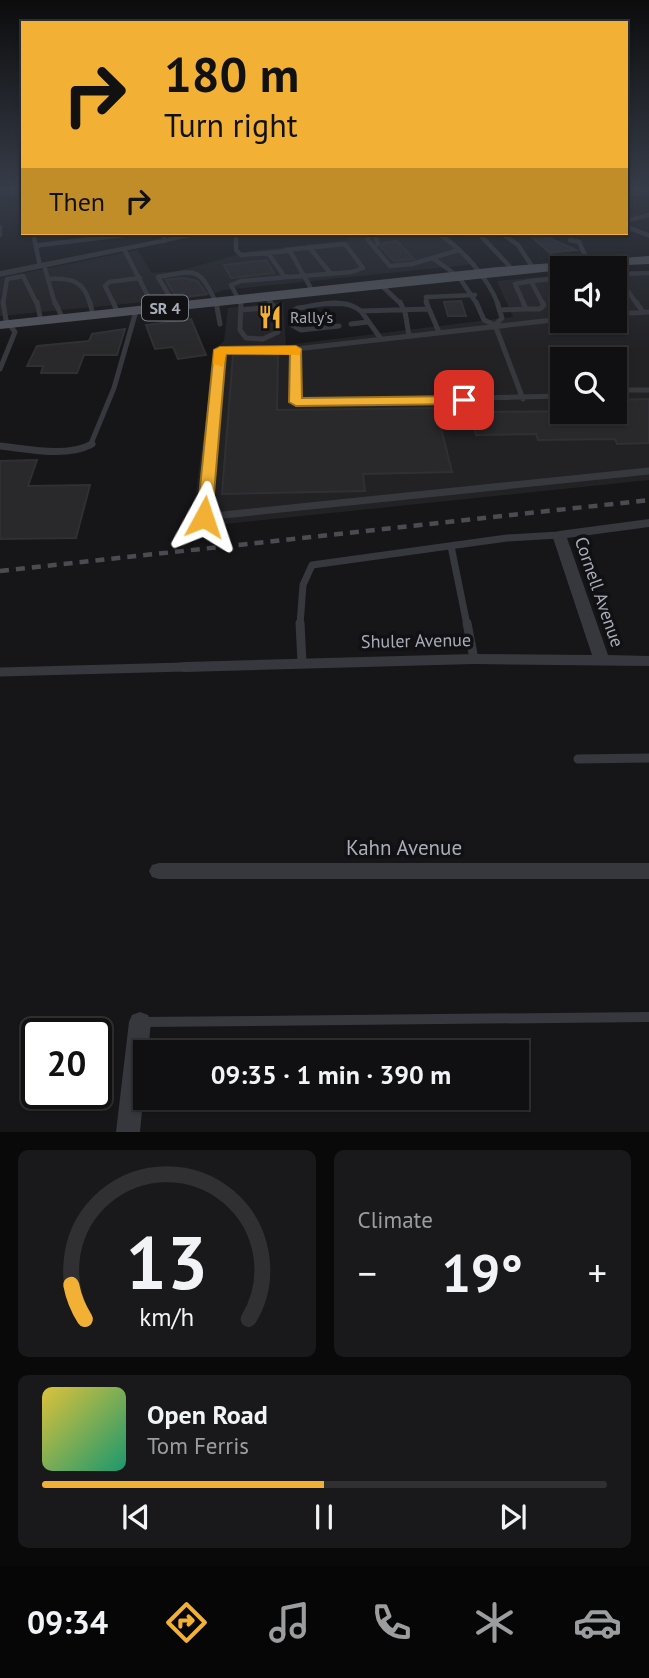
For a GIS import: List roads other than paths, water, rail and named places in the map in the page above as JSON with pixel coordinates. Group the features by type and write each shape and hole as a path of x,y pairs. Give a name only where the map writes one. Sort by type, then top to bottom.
{"main road":[{"name":"SR 4","path":"627,262 649,260"},
{"name":"SR 4","path":"3,325 217,303 241,305 270,302 313,292 513,270 532,275 550,272"}],"street":[{"path":"4,275 145,243"},
{"path":"559,534 649,523"},
{"name":"Cornell Avenue","path":"559,534 602,661"},
{"name":"Shuler Avenue","path":"185,667 474,659 649,661"},
{"name":"Kahn Avenue","path":"159,871 649,871"},
{"path":"128,1132 140,1023"}],"lane":[{"path":"35,243 51,295 63,319"},
{"path":"36,247 67,243"},
{"path":"236,243 236,250 241,256 345,244 363,268 304,277 233,282 231,285 241,305 241,334 246,338 263,339 278,332 279,313 270,302"},
{"path":"370,243 390,266 434,259 459,250"},
{"path":"377,243 396,266"},
{"path":"452,243 490,288 502,318 495,325"},
{"path":"487,243 513,270"},
{"path":"499,310 540,309 544,305 515,243"},
{"path":"309,247 331,274"},
{"path":"124,249 155,309"},
{"path":"286,250 290,251 313,292"},
{"path":"268,253 284,276 289,277"},
{"path":"434,259 447,265 475,295 484,320 495,325 523,399"},
{"path":"177,307 158,277 193,271 200,274 217,303 220,324"},
{"path":"22,273 37,303 41,321"},
{"path":"627,274 649,273"},
{"path":"0,369 15,332 3,325 0,297 4,275"},
{"path":"526,309 515,284 532,275 550,277"},
{"path":"48,279 72,278 81,282 90,300 93,316"},
{"path":"118,313 105,286 109,282 140,278"},
{"path":"380,285 396,294 406,310 410,335"},
{"path":"627,290 646,312"},
{"path":"439,332 425,300 429,296 475,295"},
{"path":"339,326 301,330 292,325 293,310 350,303 361,311 381,339"},
{"path":"637,303 649,303"},
{"path":"361,311 428,309"},
{"path":"0,446 43,449 83,448 92,444 114,388 135,311"},
{"path":"627,313 646,312"},
{"path":"550,320 296,349 220,350 204,517 649,471"},
{"path":"351,324 368,322"},
{"path":"296,349 296,402 550,398"},
{"path":"627,390 649,390"},
{"path":"302,662 301,587 305,573 312,565 559,534"},
{"path":"451,546 474,659"},
{"path":"0,672 185,667"},
{"path":"578,759 649,758"},
{"path":"140,1023 649,1017"}],"railway":[{"path":"0,571 649,500"}],"place":[{"name":"Rally's","path":"270,317"}]}
